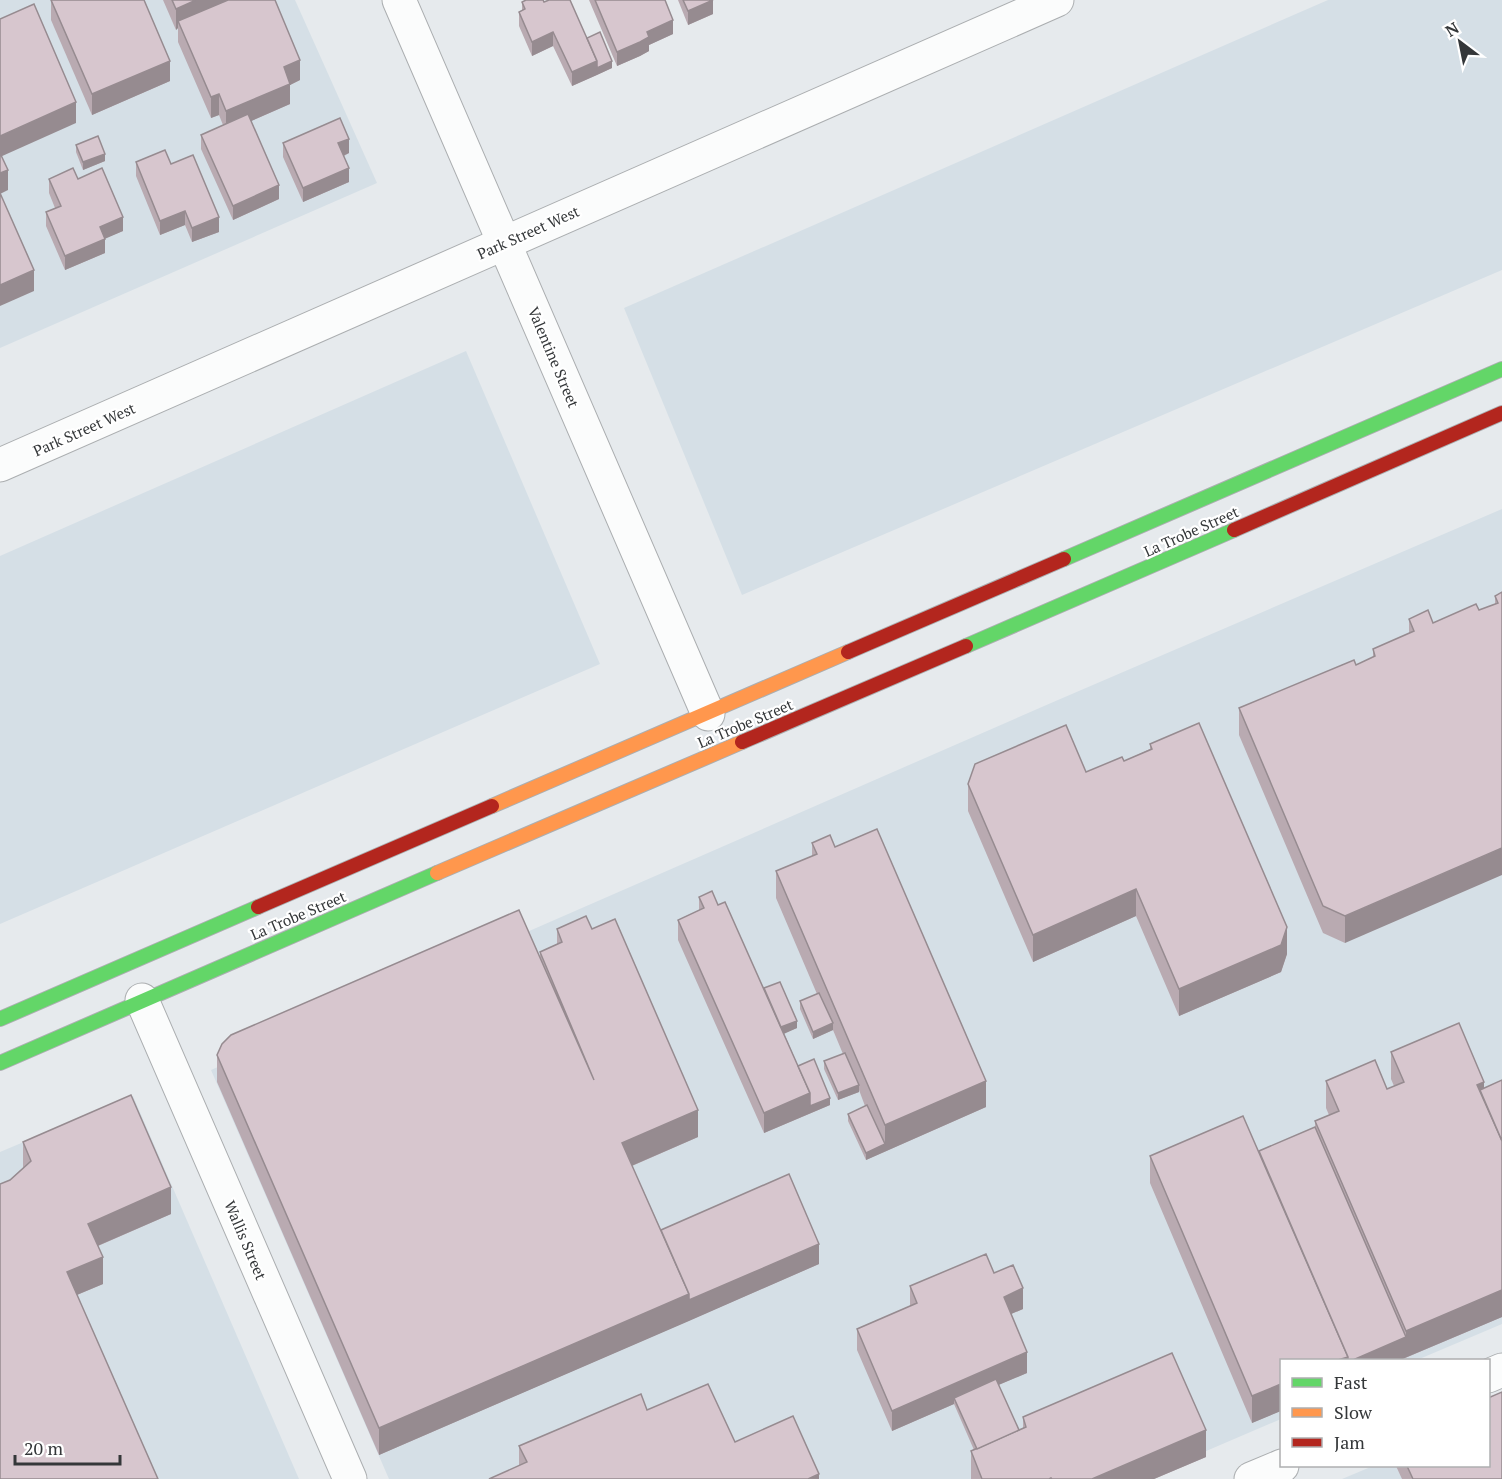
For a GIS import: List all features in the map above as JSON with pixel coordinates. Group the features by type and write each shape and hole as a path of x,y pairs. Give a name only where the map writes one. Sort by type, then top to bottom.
{"main road":[{"name":"La Trobe Street","path":"0,1063 134,981 715,732 1502,369"},
{"name":"La Trobe Street","path":"0,1019 134,981 715,732 1502,413"}],"street":[{"name":"Valentine Street","path":"399,0 715,732"},
{"name":"Park Street West","path":"0,465 1057,0"},
{"name":"Wallis Street","path":"134,981 350,1479"},
{"path":"1251,1479 1280,1467"}],"shaded area":[{"path":"0,0 295,0 377,183 0,348"},
{"path":"1328,0 1502,0 1502,270 742,595 624,308"},
{"path":"466,351 600,664 0,924 0,556"},
{"path":"1502,509 1502,1324 1419,1359 1280,1359 1280,1419 1141,1479 389,1479 211,1070 1051,703"},
{"path":"133,1096 299,1479 0,1479 0,1152"},
{"path":"1371,1467 1489,1467 1502,1479 1342,1479"}],"building":[{"path":"51,0 144,0 170,61 92,94"},
{"path":"172,0 196,0 176,9"},
{"path":"228,0 275,0 300,60 284,67 290,84 226,111 219,94 211,97 178,21"},
{"path":"543,0 544,2 570,0 597,61 572,72 553,32 532,42 519,12 525,9 522,2"},
{"path":"595,0 665,0 673,20 647,32 649,37 617,52"},
{"path":"683,0 713,0 688,11"},
{"path":"34,4 76,102 0,136 0,19"},
{"path":"600,32 612,61 597,68 597,61 587,38"},
{"path":"248,114 279,185 233,206 201,135"},
{"path":"340,118 349,139 338,143 349,168 303,188 283,143"},
{"path":"98,136 105,154 83,162 76,145"},
{"path":"165,150 171,164 193,155 219,217 192,228 185,211 160,221 136,162"},
{"path":"0,153 8,170 0,173"},
{"path":"73,168 78,179 102,168 123,217 100,227 105,239 65,256 46,212 61,206 49,179"},
{"path":"0,193 34,270 0,285"},
{"path":"1502,592 1502,848 1345,916 1323,906 1239,708 1354,660 1356,665 1375,656 1373,649 1414,631 1409,619 1428,610 1433,623 1476,604 1479,610 1498,603 1495,596"},
{"path":"1199,723 1287,927 1281,945 1179,989 1136,889 1033,935 968,784 975,764 1066,725 1086,772 1122,757 1124,761 1152,749 1150,744"},
{"path":"877,829 986,1081 885,1125 776,871 817,854 812,843 830,835 835,847"},
{"path":"712,891 718,905 725,902 810,1093 764,1113 678,920 704,908 699,897"},
{"path":"519,910 594,1080 540,952 562,942 557,929 586,916 592,929 615,919 698,1110 622,1143 689,1294 379,1428 217,1055 222,1044 231,1035"},
{"path":"780,982 797,1021 781,1027 764,988"},
{"path":"819,993 833,1023 813,1032 800,1001"},
{"path":"1459,1023 1484,1082 1477,1085 1502,1141 1502,1290 1406,1331 1315,1121 1339,1111 1326,1081 1375,1060 1387,1089 1404,1082 1391,1052"},
{"path":"845,1053 859,1085 838,1093 824,1061"},
{"path":"814,1059 830,1098 810,1106 810,1093 798,1066"},
{"path":"1502,1080 1502,1141 1480,1090"},
{"path":"131,1095 171,1187 88,1224 103,1257 67,1272 158,1479 0,1479 0,1184 10,1180 31,1161 23,1142"},
{"path":"867,1105 885,1144 866,1153 848,1114"},
{"path":"1243,1116 1348,1357 1341,1359 1280,1359 1280,1384 1252,1396 1150,1156"},
{"path":"1315,1127 1406,1337 1355,1359 1348,1359 1259,1151"},
{"path":"789,1174 819,1244 689,1300 689,1294 661,1230"},
{"path":"986,1254 994,1273 1013,1265 1023,1288 1004,1297 1027,1352 892,1411 857,1329 917,1303 910,1286"},
{"path":"1172,1353 1206,1430 1092,1479 982,1479 971,1451 1026,1427 1023,1417"},
{"path":"996,1379 1019,1430 977,1449 954,1398"},
{"path":"708,1384 735,1442 793,1416 819,1474 808,1479 489,1479 527,1462 519,1446 641,1394 647,1410"},
{"path":"1502,1392 1502,1479 1413,1479 1407,1467 1490,1467 1490,1397"}],"traffic: fast":[{"path":"1064,559 1502,369"},
{"path":"966,646 1234,530"},
{"path":"0,1063 437,873"},
{"path":"0,1019 258,907"}],"traffic: slow":[{"path":"492,806 848,652"},
{"path":"437,873 742,742"}],"traffic: jam":[{"path":"1234,530 1502,413"},
{"path":"848,652 1064,559"},
{"path":"742,742 966,646"},
{"path":"258,907 492,806"}]}
